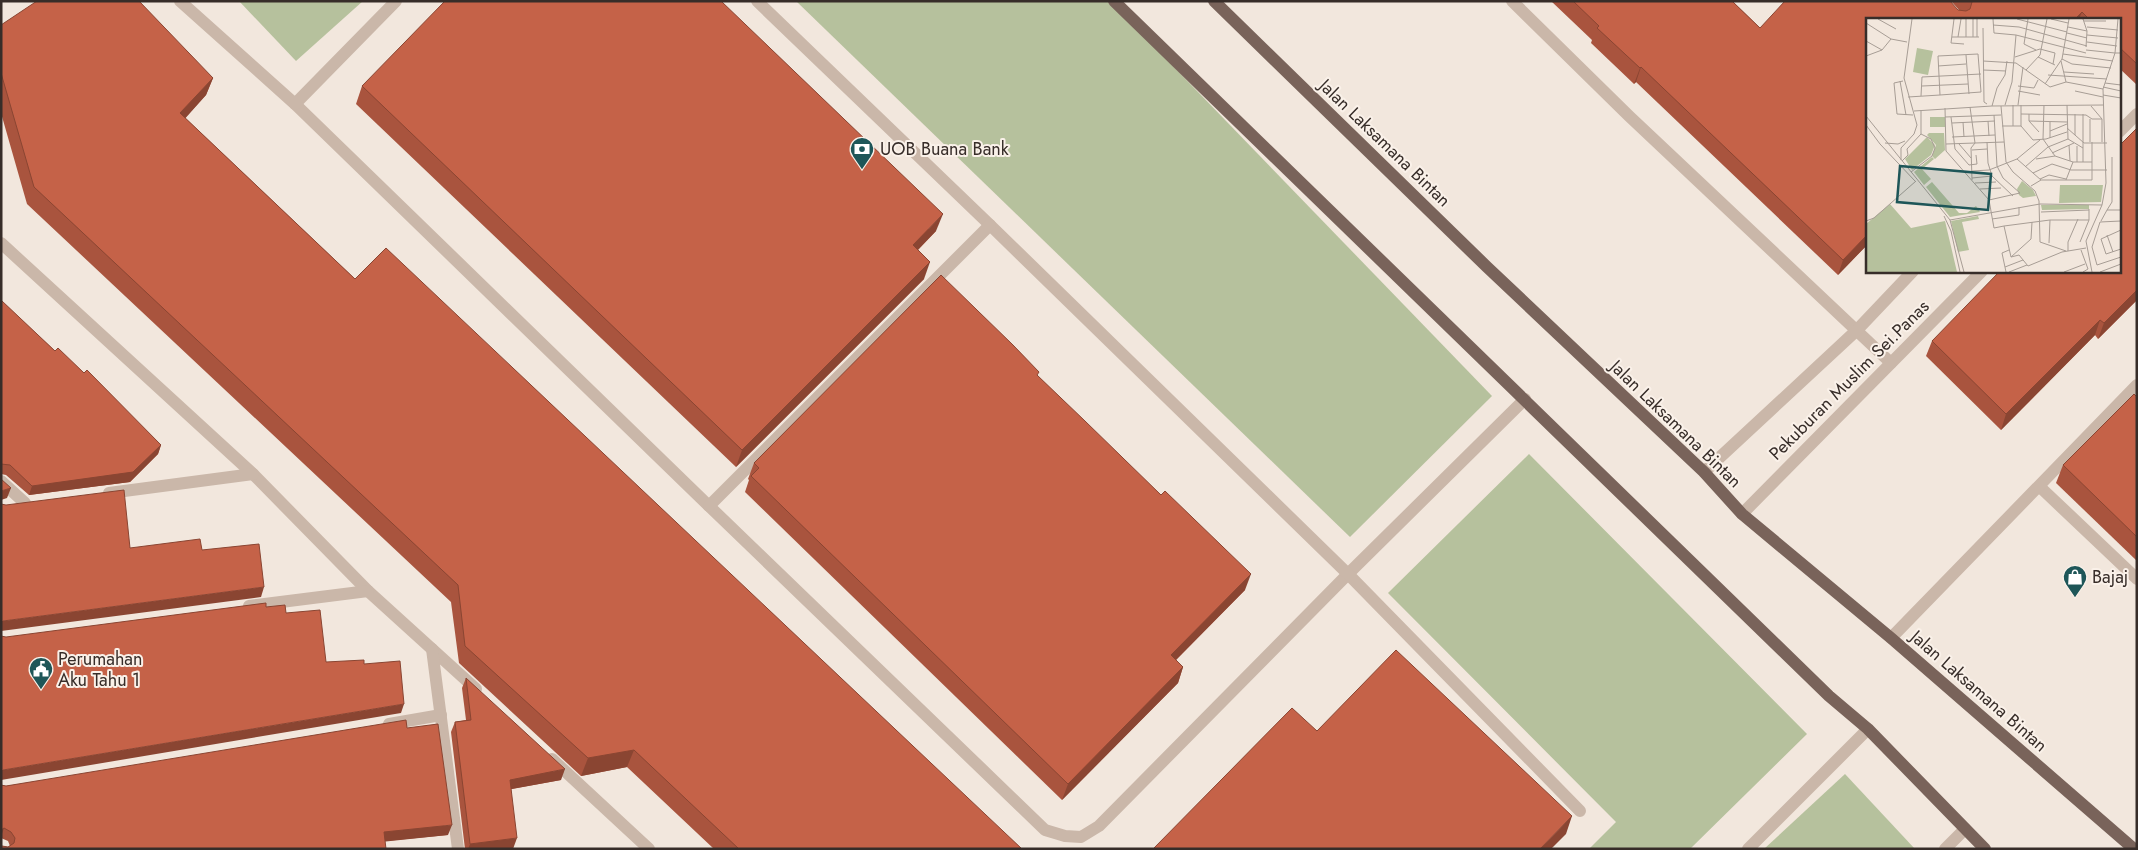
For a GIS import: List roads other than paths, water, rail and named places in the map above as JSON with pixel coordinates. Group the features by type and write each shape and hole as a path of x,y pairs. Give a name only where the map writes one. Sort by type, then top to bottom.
{"main road":[{"path":"1114,1 1124,14 1525,399 1829,696 1868,730 1985,849"},
{"name":"Jalan Laksamana Bintan","path":"1214,1 1487,267 1704,472 1742,514 1892,638 2134,849"}],"street":[{"path":"180,1 295,104 1045,830 1066,836 1081,837 1099,826 1348,574 1525,399"},
{"path":"295,104 396,1"},
{"path":"757,1 1348,574 1580,811"},
{"path":"1512,1 1629,116 1891,363"},
{"path":"2120,131 2137,114"},
{"path":"709,506 990,225"},
{"path":"1,243 253,474 368,591 482,695"},
{"path":"1704,472 1856,330 1912,272"},
{"name":"Pekuburan Muslim Sei.Panas","path":"1742,514 1981,272"},
{"path":"1892,638 2137,385"},
{"path":"94,495 253,474"},
{"path":"1,482 30,503 9,506"},
{"path":"2040,487 2137,579"},
{"path":"239,608 368,591"},
{"path":"432,649 458,849"},
{"path":"373,726 441,715"},
{"path":"1748,849 1868,730"},
{"path":"539,747 649,849"},
{"path":"1945,849 1965,829"}],"place":[{"name":"UOB Buana Bank","path":"862,170"},
{"name":"Bajaj","path":"2075,598"},
{"name":"Perumahan Aku Tahu 1","path":"41,690"}]}
